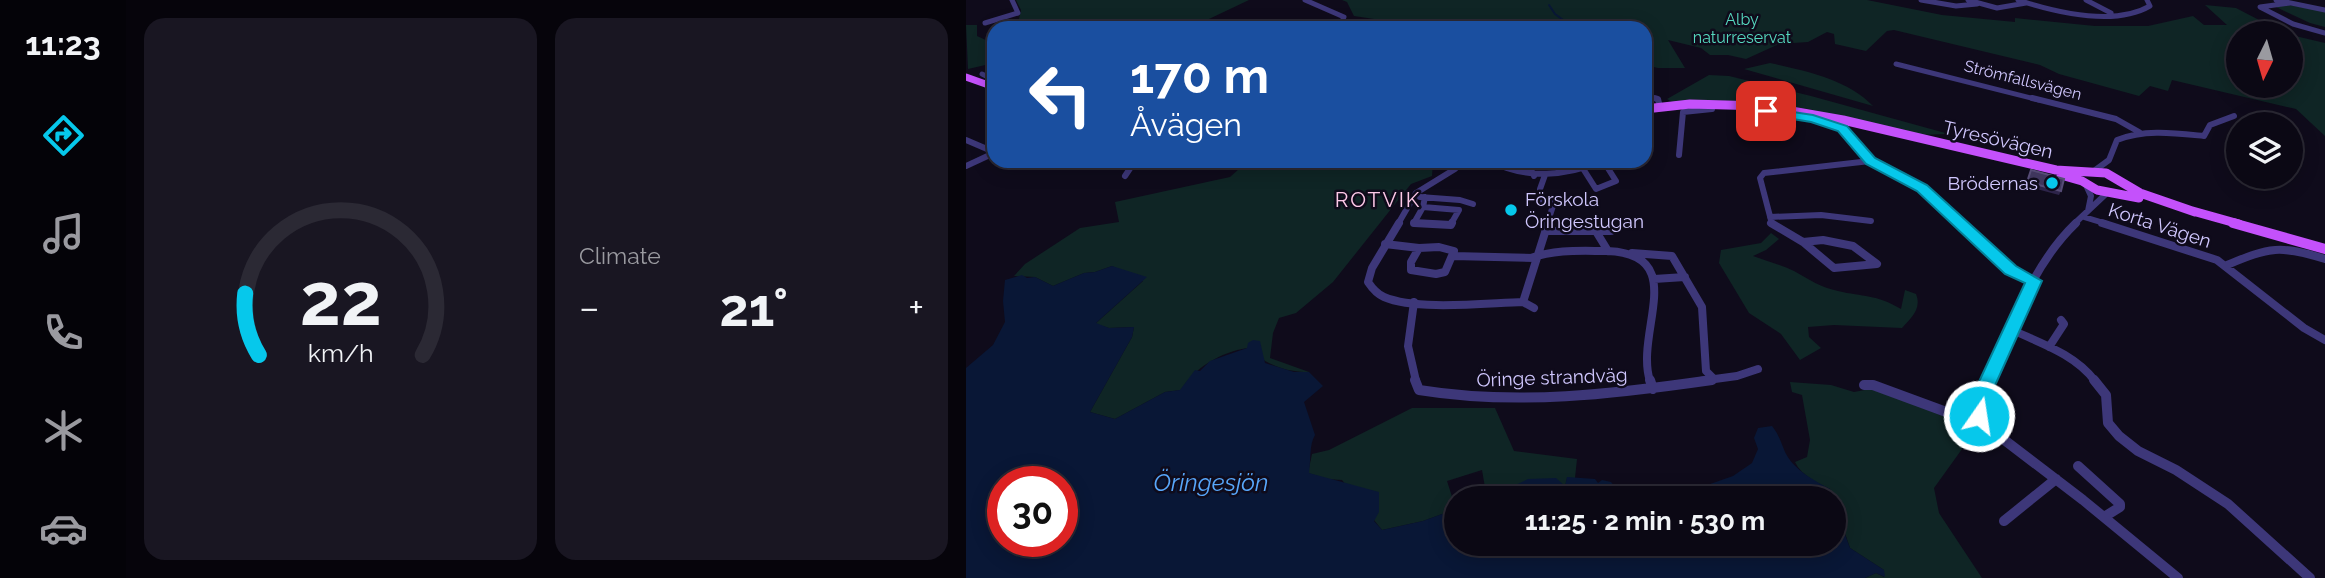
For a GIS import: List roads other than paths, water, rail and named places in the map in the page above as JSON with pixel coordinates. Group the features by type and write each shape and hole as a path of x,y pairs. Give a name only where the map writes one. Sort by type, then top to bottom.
{"main road":[{"path":"966,77 987,84"},
{"name":"Tyresövägen","path":"1652,106 1659,103 1763,106 1843,121 2029,164 2090,171 2117,180 2140,193 2195,212"},
{"name":"Tyresövägen","path":"1903,135 2325,249"},
{"path":"2084,183 2080,175 2090,171"},
{"path":"2111,192 2120,188 2117,180"}],"street":[{"path":"992,21 1018,13 1012,0"},
{"path":"1305,0 1344,17 1342,21"},
{"path":"1921,0 1956,6 1977,4 2010,7 2026,3"},
{"path":"1968,0 1977,4"},
{"path":"2018,0 2074,12 2112,14 2143,12 2150,6 2147,0"},
{"path":"2086,0 2112,14"},
{"path":"2276,0 2325,10"},
{"path":"2290,3 2260,7 2293,24 2325,33"},
{"name":"Strömfallsvägen","path":"1896,64 2116,119 2139,132"},
{"path":"982,74 987,76"},
{"path":"1652,99 1659,103"},
{"path":"1679,155 1683,112 1690,109 1729,108 1786,114 1830,123 1845,130 1870,161 1922,188 2010,270 2034,281"},
{"path":"2090,171 2109,160 2117,140 2139,132 2204,136 2210,125 2226,119"},
{"path":"966,140 987,149"},
{"path":"966,166 987,156"},
{"path":"2109,160 2117,180"},
{"path":"1803,242 1825,240 1848,244 1870,255 1877,264 1833,268 1803,242 1772,225 1760,178 1764,173 1870,161"},
{"path":"1125,176 1132,168"},
{"path":"1452,168 1414,196 1371,268 1368,282 1381,296 1414,302 1523,302 1534,308"},
{"path":"1504,168 1534,176 1578,168"},
{"path":"1530,168 1534,176"},
{"path":"1558,168 1560,172"},
{"path":"1583,168 1598,192 1616,180 1608,168"},
{"path":"1540,200 1539,189 1545,176"},
{"path":"2084,183 2091,196 2086,214"},
{"path":"2111,192 2054,244 2010,329 1979,401 1979,416 1990,429 2178,578"},
{"path":"1414,196 1460,200 1473,204"},
{"path":"1423,207 1459,209 1451,225 1414,223 1425,197"},
{"path":"1523,302 1555,200"},
{"name":"Korta Vägen","path":"2086,214 2227,265 2304,328 2325,340"},
{"path":"1771,216 1832,215 1871,221"},
{"path":"1545,231 1611,231"},
{"path":"1597,233 1608,251"},
{"path":"1385,244 1449,248 1454,251 1445,272 1421,274 1409,267 1419,248"},
{"path":"2227,265 2274,247 2296,249 2325,258"},
{"path":"1453,256 1535,257 1578,250 1672,256 1702,307 1706,371 1714,379"},
{"path":"1632,253 1647,266 1654,279 1654,303 1645,360 1653,389"},
{"path":"1654,279 1685,278"},
{"name":"Öringe strandväg","path":"1414,302 1406,339 1419,390 1485,400 1592,397 1714,379 1758,369"},
{"path":"2049,347 2064,324 2061,320"},
{"path":"2010,329 2049,347 2086,369 2103,388 2108,423 2119,436 2138,451 2176,470 2228,505 2310,578"},
{"path":"1864,385 1873,385 1949,413 1979,416"},
{"path":"2078,466 2120,504 2120,507 2104,517"},
{"path":"2004,521 2056,479"}],"water":[{"name":"Öringesjön","path":"1112,266 1147,277 1096,323 1109,328 1134,327 1132,337 1090,412 1115,419 1165,392 1180,390 1195,370 1200,371 1210,361 1247,348 1248,343 1253,340 1260,341 1265,363 1294,372 1309,372 1323,386 1304,402 1315,435 1309,473 1379,492 1379,512 1374,521 1382,530 1444,513 1444,556 1846,556 1846,537 1850,548 1884,570 1885,577 1876,573 1865,578 966,578 966,368 993,345 1005,322 1005,280 1022,275 1027,278 1035,277 1053,286 1084,273"},
{"path":"1772,426 1793,464 1825,486 1704,486 1733,476 1752,463 1758,449 1754,438 1758,428"},
{"path":"1567,477 1595,479 1598,483 1602,480 1611,482 1614,486 1565,486"},
{"path":"1556,478 1565,486 1514,486 1528,479"}],"waterway":[{"path":"1549,5 1564,21"}],"place":[{"name":"Brödernas","path":"2052,183"},
{"name":"Förskola Öringestugan","path":"1511,210"}],"district":[{"name":"ROTVIK","path":"1378,199"}],"park label":[{"name":"Alby naturreservat","path":"1742,28"}]}
